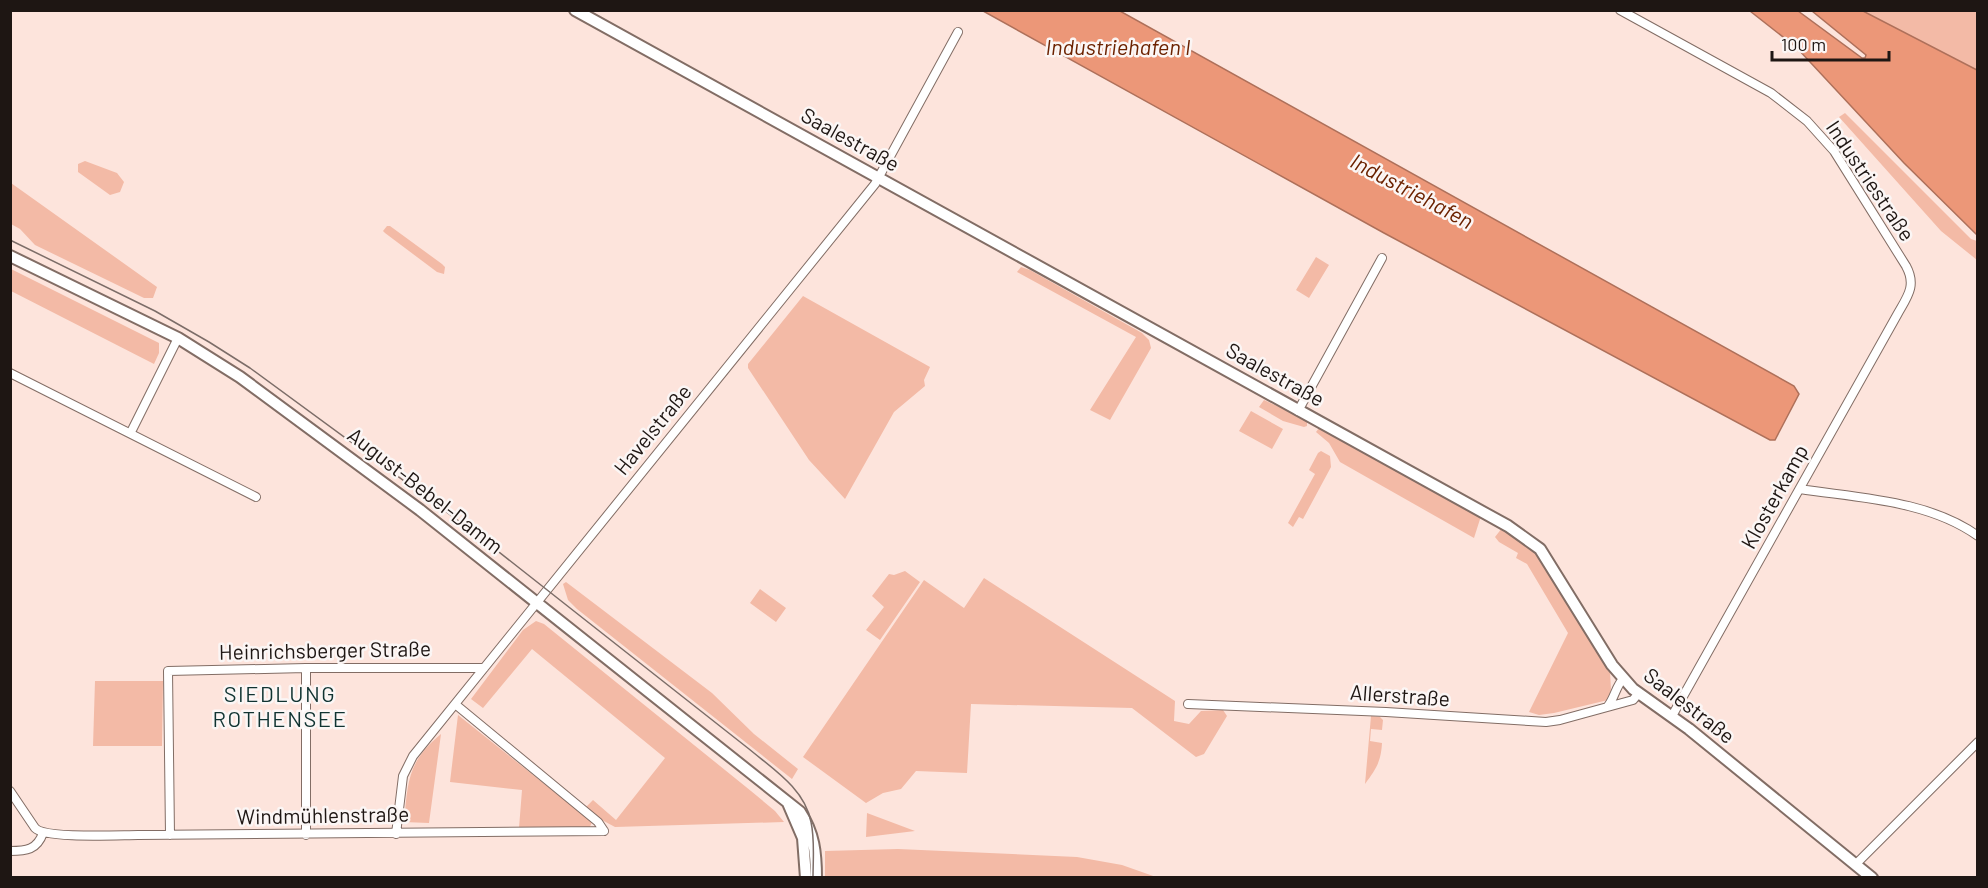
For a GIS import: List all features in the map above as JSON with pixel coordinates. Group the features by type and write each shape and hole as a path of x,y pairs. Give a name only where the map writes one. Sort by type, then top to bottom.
{"main road":[{"name":"Saalestraße","path":"575,10 1500,522 1540,549 1623,679 1872,878"},
{"name":"August-Bebel-Damm","path":"10,256 178,338 240,377 295,417 420,510 800,812 808,838"},
{"path":"806,878 808,838"},
{"path":"808,838 816,856 816,878"}],"street":[{"name":"Industriestraße","path":"1620,10 1776,97 1815,128 1834,152 1909,272 1912,282 1907,296"},
{"name":"Havelstraße","path":"396,834 402,781 406,768 418,749 879,178 958,33"},
{"path":"1298,411 1382,258"},
{"name":"Klosterkamp","path":"1672,716 1907,296"},
{"path":"131,432 178,338"},
{"path":"10,373 256,497"},
{"path":"1800,489 1921,510 1956,524 1977,536"},
{"path":"306,668 306,835"},
{"name":"Heinrichsberger Straße","path":"170,835 168,671 484,668"},
{"path":"1608,706 1623,679"},
{"name":"Allerstraße","path":"1188,704 1386,712 1541,722 1560,720 1633,700 1638,693"},
{"name":"Windmühlenstraße","path":"43,833 92,836 604,831 598,822 455,704"},
{"path":"1856,864 1977,742"},
{"path":"10,791 35,828 43,833 32,848 10,851"}],"shaded area":[{"path":"1863,11 1977,11 1977,70"},
{"path":"1845,113 1971,239 1977,241 1977,260 1941,231 1839,117"},
{"path":"85,161 117,173 124,182 120,192 110,195 78,172 78,164"},
{"path":"11,183 157,287 153,298 144,298 35,245 20,229 11,224"},
{"path":"387,226 442,264 445,267 444,274 437,272 385,233 383,231"},
{"path":"1316,257 1329,265 1309,298 1296,290"},
{"path":"1021,267 1142,333 1149,340 1151,348 1110,420 1090,410 1136,337 1017,272"},
{"path":"11,269 159,343 159,353 154,364 11,291"},
{"path":"803,296 930,367 924,380 925,386 894,412 845,499 809,460 748,368 748,364"},
{"path":"1264,400 1307,420 1307,426 1283,421 1259,407"},
{"path":"1251,411 1283,429 1272,449 1239,431"},
{"path":"1319,428 1481,516 1474,538 1340,462 1329,443 1316,432"},
{"path":"1321,451 1330,456 1331,467 1303,519 1299,517 1293,527 1288,523 1315,474 1309,470"},
{"path":"1502,528 1529,546 1549,569 1610,671 1611,690 1608,700 1554,713 1539,715 1529,712 1568,633 1527,564 1516,558 1518,553 1499,542 1495,537"},
{"path":"905,571 920,582 880,640 866,630 884,607 872,596 889,574 894,575"},
{"path":"984,578 1175,701 1174,721 1189,724 1201,711 1223,710 1227,716 1204,754 1196,757 1132,708 971,704 967,773 916,771 901,789 883,793 866,803 803,757 924,580 964,608"},
{"path":"566,582 712,693 754,734 798,769 792,779 577,609 568,600 563,584"},
{"path":"760,589 786,608 776,622 750,603"},
{"path":"536,621 544,624 751,791 775,811 784,822 615,827 600,819 586,807 593,800 616,820 665,758 532,649 483,708 471,699 523,630"},
{"path":"95,681 163,681 162,746 93,746"},
{"path":"458,715 592,822 589,829 519,828 522,790 450,782"},
{"path":"1371,716 1380,717 1383,720 1382,730 1371,729 1370,741 1382,743 1377,765 1365,784"},
{"path":"441,734 429,823 404,822 408,784 415,764 421,754"},
{"path":"867,813 915,831 866,837"},
{"path":"898,849 1077,857 1122,865 1156,877 825,877 825,851"}],"water":[{"name":"Industriehafen I","path":"983,11 1120,11 1794,386 1799,394 1775,440 1770,440 1384,233"},
{"path":"1750,11 1798,11 1865,58 1866,55 1812,11 1863,11 1977,70 1977,235 1904,163 1797,48"}],"tram line":[{"path":"10,240 155,311 250,368 471,530 778,772 795,790 808,810 813,836 813,878"}],"district":[{"name":"SIEDLUNG ROTHENSEE","path":"280,706"}],"water label":[{"name":"Industriehafen","path":"1412,191"}]}
